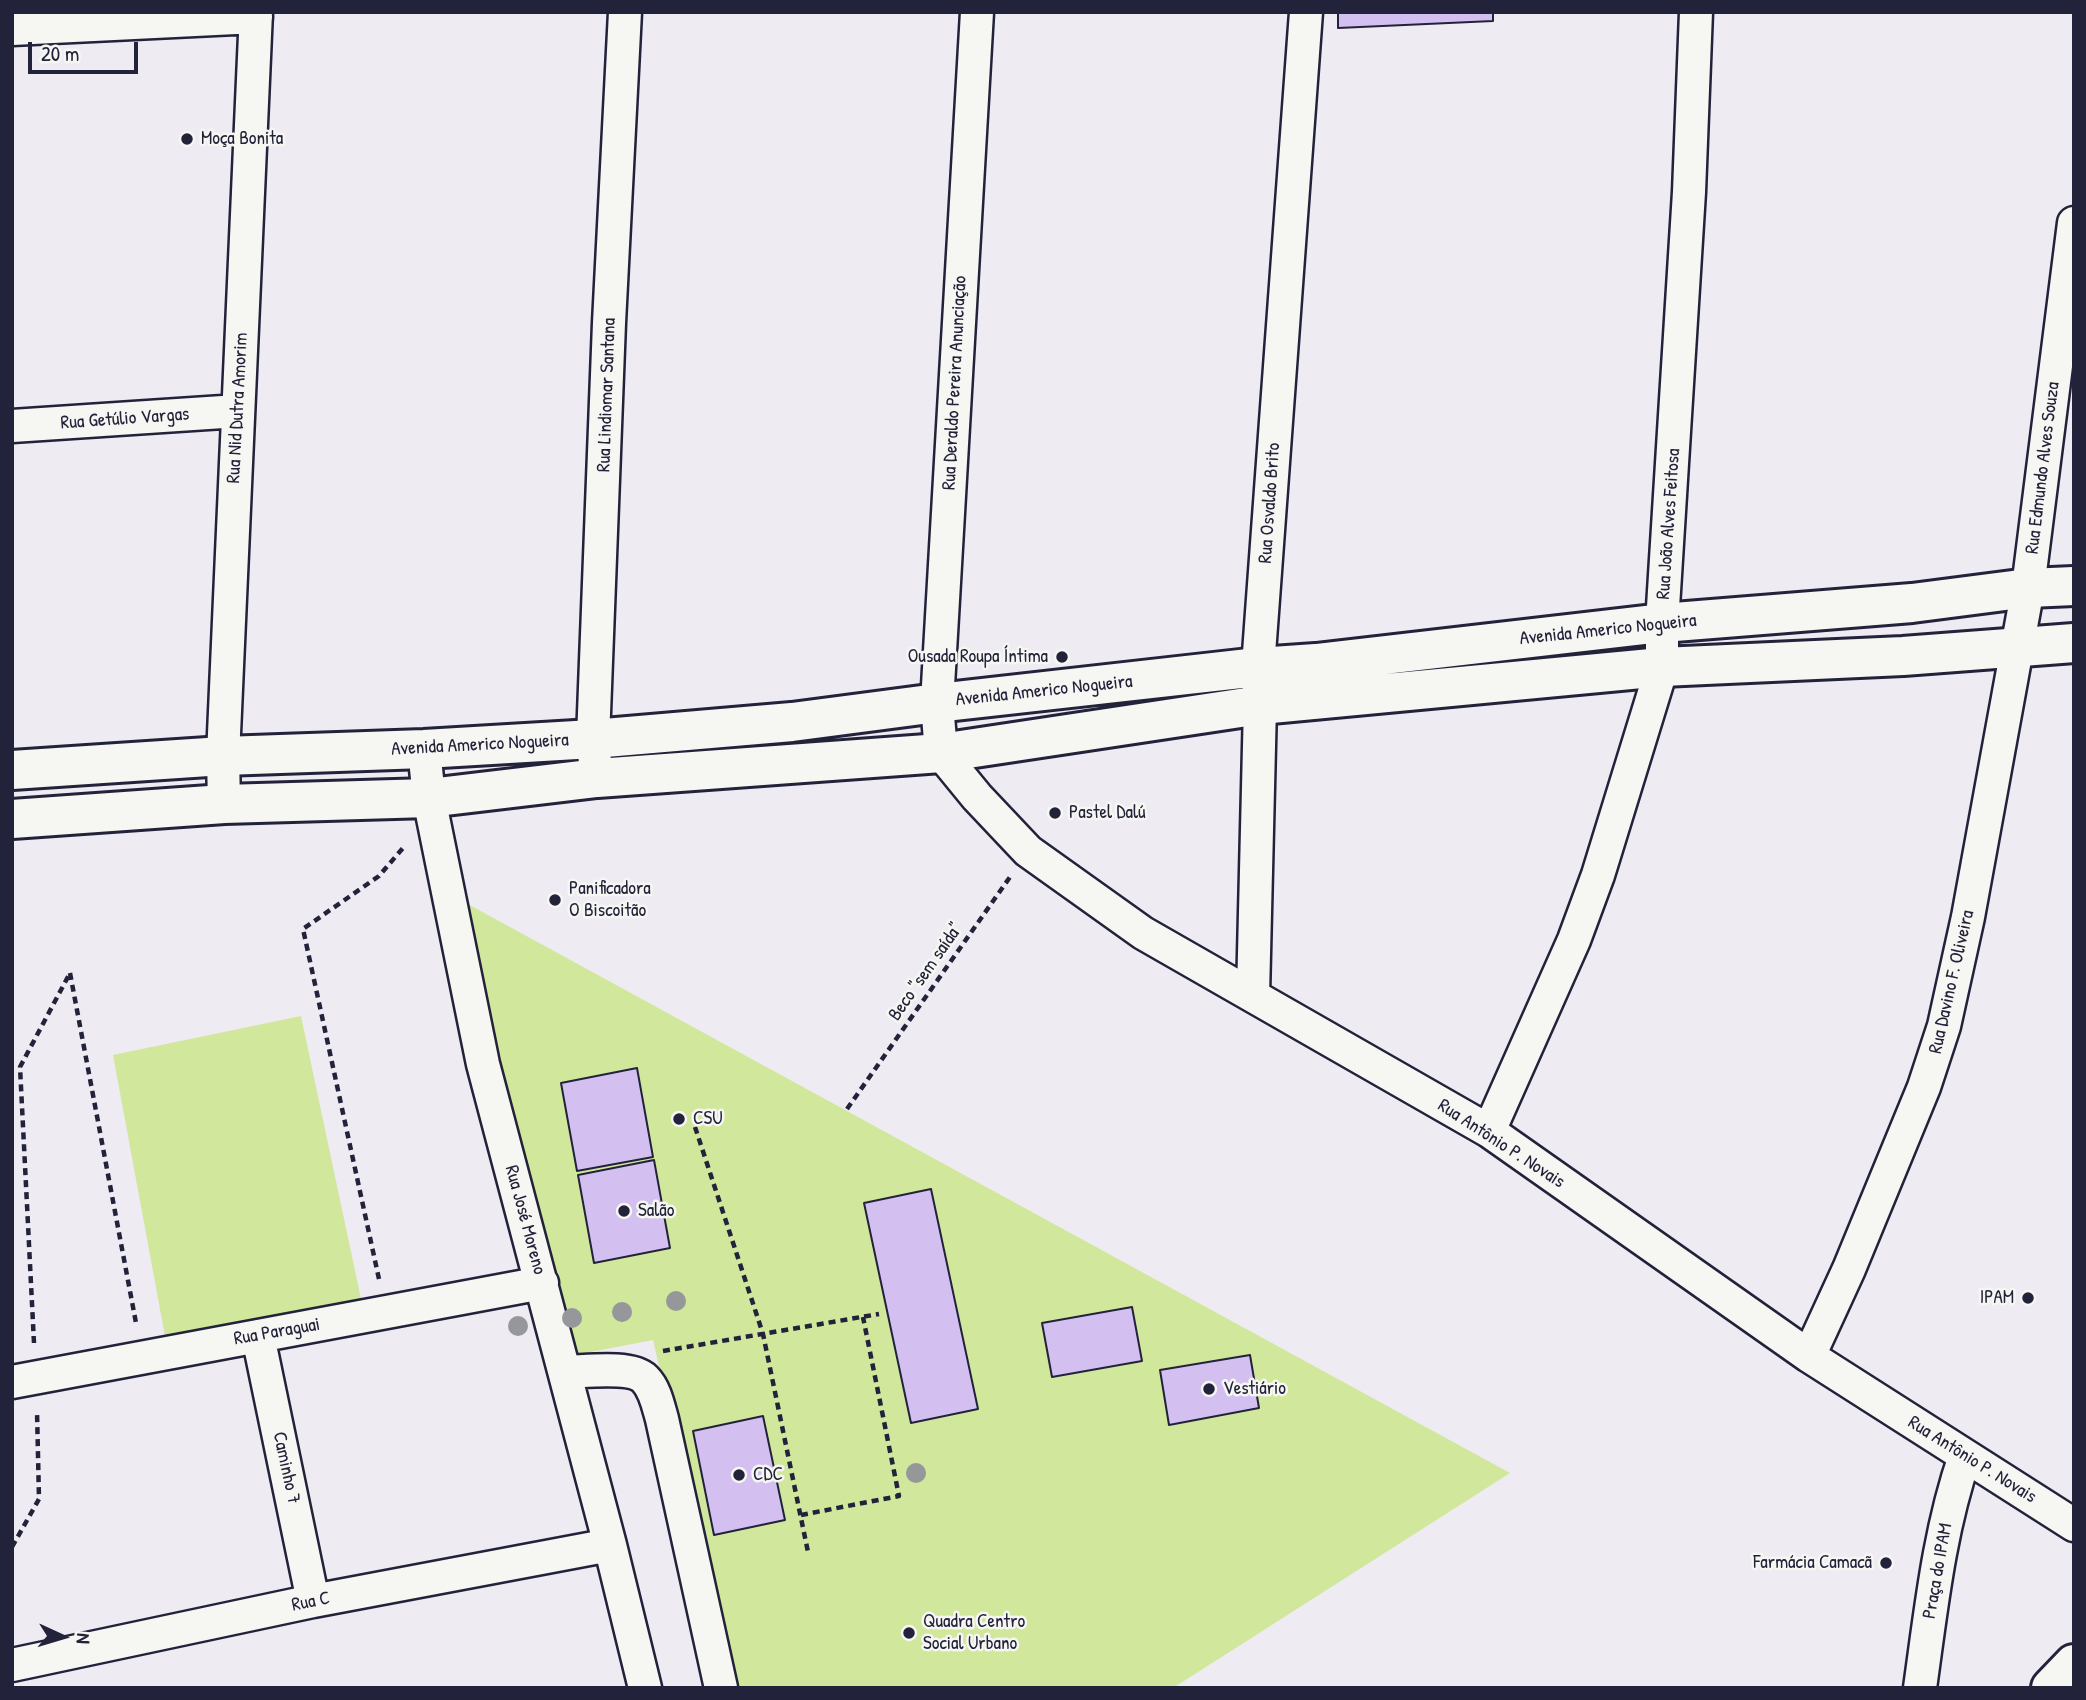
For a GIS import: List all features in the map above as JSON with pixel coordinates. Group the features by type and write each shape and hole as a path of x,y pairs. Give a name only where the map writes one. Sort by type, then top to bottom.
{"street":[{"name":"Rua Lindiomar Santana","path":"597,778 593,738 625,12"},
{"name":"Rua Deraldo Pereira Anunciação","path":"941,753 937,704 977,12"},
{"name":"Rua Osvaldo Brito","path":"1253,995 1260,705 1258,667 1306,12"},
{"name":"Rua João Alves Feitosa","path":"1489,1131 1598,875 1662,667 1662,623 1688,206 1696,12"},
{"path":"12,29 256,15"},
{"name":"Rua Nid Dutra Amorim","path":"223,804 256,15"},
{"name":"Rua Edmundo Alves Souza","path":"2028,588 2074,223"},
{"name":"Rua Getúlio Vargas","path":"12,426 238,411"},
{"name":"Avenida Americo Nogueira","path":"12,770 223,756 424,749 792,722 1662,623 1912,603 2028,588 2074,586"},
{"name":"Rua Davino F. Oliveira","path":"1809,1356 1849,1269 1924,1087 1940,1039 1968,918 2028,588"},
{"path":"12,819 223,804 429,798 597,778 941,753 1260,705 1662,667 1890,657 2074,643"},
{"name":"Rua José Moreno","path":"424,749 429,798 483,1064 645,1688"},
{"name":"Rua Antônio P. Novais","path":"941,753 977,797 1028,851 1143,933 1489,1131 1809,1356 2074,1525"},
{"name":"Rua Paraguai","path":"24,1379 542,1283"},
{"name":"Caminho 7","path":"258,1336 313,1601"},
{"path":"565,1372 628,1372 642,1376 651,1388 666,1435 721,1688"},
{"name":"Praça do IPAM","path":"1920,1688 1937,1566 1952,1493 1965,1456"},
{"name":"Rua C","path":"24,1671 313,1601 610,1545"},
{"path":"2051,1688 2074,1664"}],"path":[{"path":"381,1288 303,929 379,876 409,841 429,798"},
{"name":"Beco \"sem saída\"","path":"847,1109 1028,851"},
{"path":"12,1547 38,1499 24,1379 20,1067 70,973 136,1328"},
{"path":"695,1126 763,1334 808,1552"},
{"path":"656,1352 879,1314"},
{"path":"801,1515 899,1496 863,1317"}],"green space":[{"name":"CSU","path":"455,897 1510,1473 1173,1688 733,1688 653,1340 544,1361"},
{"path":"301,1016 364,1313 167,1347 113,1055"}],"building":[{"path":"1338,12 1493,12 1493,21 1338,28"},
{"name":"Salão","path":"637,1068 653,1157 577,1171 561,1083"},
{"name":"Salão","path":"654,1160 670,1248 594,1263 578,1175"},
{"path":"931,1189 978,1409 911,1423 864,1203"},
{"path":"1132,1307 1142,1361 1052,1377 1042,1323"},
{"name":"Vestiário","path":"1250,1355 1259,1408 1169,1425 1160,1370"},
{"name":"CDC","path":"763,1416 785,1520 714,1535 693,1431"}],"place":[{"name":"Moça Bonita","path":"187,139"},
{"name":"Ousada Roupa Íntima","path":"1062,657"},
{"name":"Pastel Dalú","path":"1055,813"},
{"name":"Panificadora O Biscoitão","path":"555,900"},
{"name":"CSU","path":"679,1119"},
{"name":"Salão","path":"624,1211"},
{"name":"IPAM","path":"2028,1298"},
{"name":"Vestiário","path":"1209,1389"},
{"name":"CDC","path":"739,1475"},
{"name":"Farmácia Camacã","path":"1886,1563"},
{"name":"Quadra Centro Social Urbano","path":"909,1633"}]}
